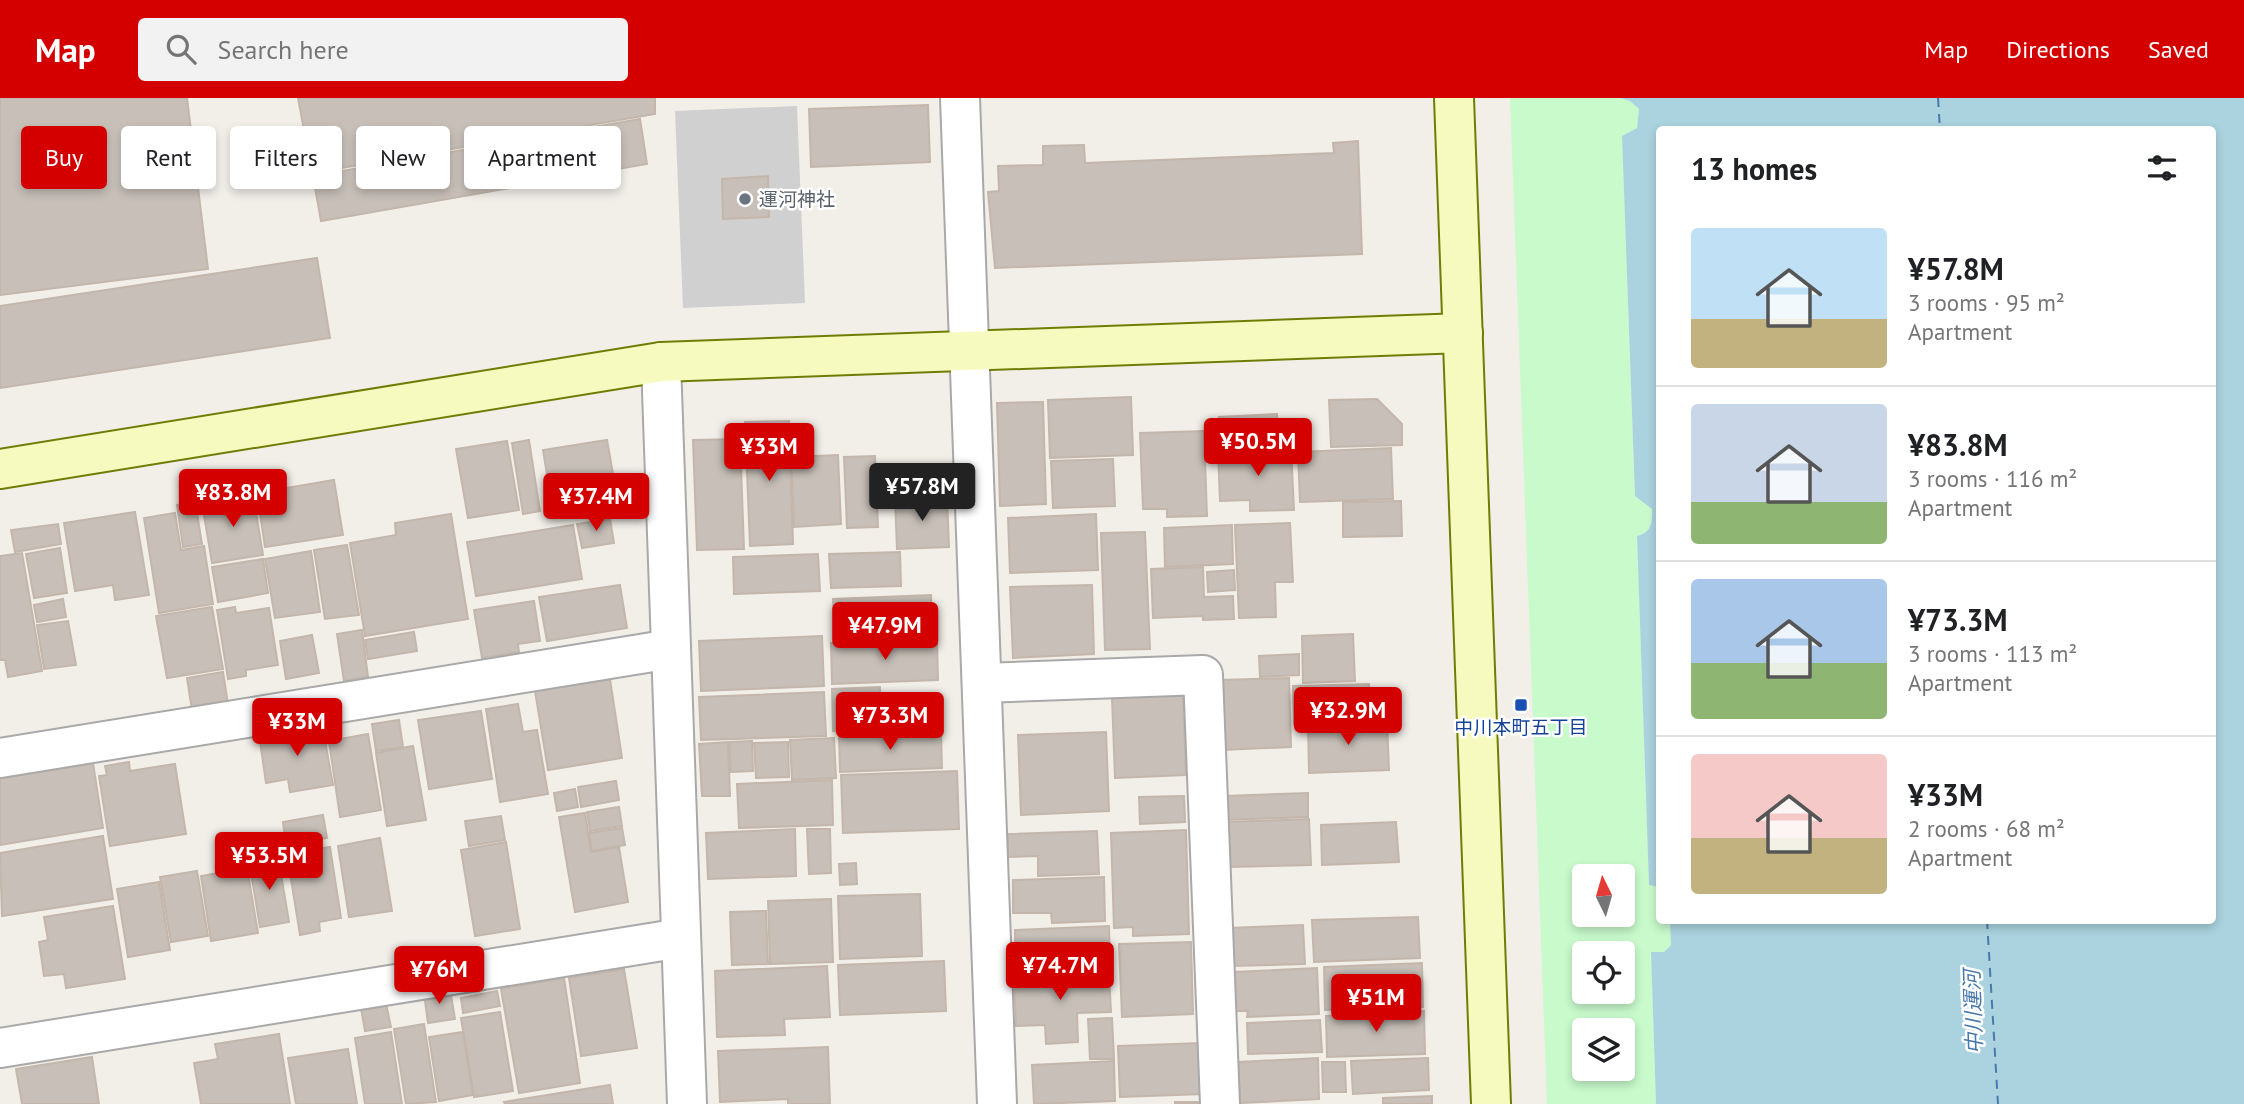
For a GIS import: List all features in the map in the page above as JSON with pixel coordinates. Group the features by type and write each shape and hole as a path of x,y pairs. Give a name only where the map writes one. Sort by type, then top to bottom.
{"street":[{"path":"960,98 998,1104"},
{"path":"1454,98 1491,1104"},
{"path":"0,468 661,362 1463,332"},
{"path":"661,362 687,1104"},
{"path":"0,758 671,649"},
{"path":"982,682 1203,675 1220,1104"},
{"path":"0,1048 681,938"}],"shaded area":[{"path":"797,106 805,303 683,308 675,111"}],"green space":[{"path":"1510,98 1620,98 1630,101 1639,109 1637,128 1622,136 1635,496 1652,508 1650,526 1646,532 1637,536 1649,885 1656,886 1656,924 1670,924 1671,945 1664,952 1651,953 1656,1104 1547,1104"}],"water":[{"name":"中川運河","path":"1620,98 2244,98 2244,1104 1656,1104 1651,952 1664,952 1671,945 1670,924 2216,924 2216,126 1656,126 1656,886 1649,885 1637,536 1646,532 1650,526 1652,509 1635,496 1622,136 1637,128 1639,109 1630,101"}],"building":[{"path":"0,98 187,98 190,126 121,126 121,189 198,189 208,269 0,295"},
{"path":"298,98 655,98 655,114 585,126 464,126 464,147 450,149 450,126 356,126 356,165 342,168 342,126 303,126"},
{"path":"928,105 930,162 811,167 809,109"},
{"path":"640,119 647,164 621,169 621,126 600,126"},
{"path":"1358,141 1362,254 995,268 988,192 999,191 998,166 1043,165 1043,146 1084,145 1085,163 1334,153 1333,143"},
{"path":"464,150 464,189 504,189 321,221 315,189 342,189 342,171 356,169 356,189 450,189 450,152"},
{"path":"768,176 769,217 723,219 722,179"},
{"path":"317,258 330,338 0,388 0,306"},
{"path":"1131,397 1133,455 1050,458 1048,400"},
{"path":"1377,399 1402,424 1402,445 1331,447 1329,400"},
{"path":"1043,402 1046,504 1000,506 997,403"},
{"path":"1277,414 1278,446 1220,447 1219,417"},
{"path":"789,421 793,544 750,546 745,422"},
{"path":"1204,431 1207,516 1167,517 1167,509 1143,509 1140,433"},
{"path":"740,439 744,549 697,550 693,440"},
{"path":"529,440 540,511 523,514 512,443"},
{"path":"607,440 618,502 553,512 543,450"},
{"path":"507,441 519,510 468,518 456,449"},
{"path":"1291,448 1294,510 1250,511 1250,500 1220,501 1218,451"},
{"path":"1391,448 1393,499 1300,502 1298,452"},
{"path":"838,455 841,524 794,527 791,457"},
{"path":"875,456 878,527 847,528 844,457"},
{"path":"1113,459 1115,506 1053,508 1051,461"},
{"path":"334,480 343,535 265,547 257,493"},
{"path":"253,494 263,555 212,563 202,503"},
{"path":"947,497 949,547 897,549 895,499"},
{"path":"195,501 202,544 183,547 177,505"},
{"path":"1401,501 1402,536 1343,537 1343,502"},
{"path":"135,512 149,595 115,600 113,585 75,591 64,523"},
{"path":"175,513 181,550 204,546 213,604 159,613 144,518"},
{"path":"451,514 468,619 365,636 350,543 396,535 395,523"},
{"path":"1096,514 1098,570 1010,573 1008,518"},
{"path":"610,519 614,543 582,548 577,524"},
{"path":"1290,523 1293,582 1275,582 1276,617 1239,618 1235,525"},
{"path":"58,524 61,544 15,552 11,530"},
{"path":"573,525 582,579 476,596 467,542"},
{"path":"1232,525 1233,564 1165,567 1164,528"},
{"path":"1145,532 1150,649 1105,650 1101,533"},
{"path":"347,545 359,615 325,619 314,550"},
{"path":"60,548 67,593 34,598 26,554"},
{"path":"311,551 320,612 275,618 265,559"},
{"path":"900,552 901,586 831,588 829,554"},
{"path":"22,553 42,671 8,677 5,660 0,660 0,556"},
{"path":"818,554 820,591 734,594 733,557"},
{"path":"263,559 268,593 218,602 212,567"},
{"path":"1203,567 1204,597 1233,596 1234,619 1203,620 1203,616 1153,618 1151,569"},
{"path":"1234,570 1235,590 1208,592 1207,572"},
{"path":"620,585 627,628 547,641 539,597"},
{"path":"1092,585 1094,654 1013,658 1010,587"},
{"path":"931,595 932,635 835,639 833,599"},
{"path":"63,599 66,617 37,622 34,605"},
{"path":"534,601 540,641 518,644 519,652 482,658 474,610"},
{"path":"212,607 223,669 167,678 156,616"},
{"path":"235,607 236,613 269,608 278,665 246,670 246,676 228,679 217,610"},
{"path":"68,621 76,665 44,669 37,625"},
{"path":"362,630 368,677 344,681 337,634"},
{"path":"414,632 417,651 368,659 365,640"},
{"path":"1353,634 1355,681 1303,683 1302,636"},
{"path":"312,635 319,673 286,679 280,641"},
{"path":"822,636 824,686 701,691 699,641"},
{"path":"937,639 938,680 832,684 831,643"},
{"path":"1299,654 1299,675 1260,677 1259,656"},
{"path":"223,672 228,704 192,710 187,678"},
{"path":"1289,678 1291,747 1222,750 1219,680"},
{"path":"610,679 622,758 548,770 535,691"},
{"path":"1369,684 1370,720 1294,724 1293,686"},
{"path":"880,687 881,729 833,731 832,689"},
{"path":"824,692 826,736 701,740 699,697"},
{"path":"1183,695 1186,775 1115,778 1112,697"},
{"path":"518,704 523,732 537,730 548,794 500,802 486,709"},
{"path":"481,711 492,779 429,789 418,720"},
{"path":"399,720 403,747 376,751 372,724"},
{"path":"1387,721 1389,770 1309,773 1308,725"},
{"path":"322,724 333,785 290,792 288,779 266,783 259,734"},
{"path":"941,732 942,768 840,772 839,735"},
{"path":"1106,732 1109,811 1021,815 1018,735"},
{"path":"368,734 381,810 340,817 329,741"},
{"path":"834,738 836,778 792,780 790,740"},
{"path":"752,741 753,771 731,772 729,742"},
{"path":"728,742 730,796 702,796 699,744"},
{"path":"788,742 789,777 756,778 754,743"},
{"path":"413,746 426,820 387,826 376,753"},
{"path":"129,762 130,771 175,764 186,834 110,846 99,776 107,775 105,766"},
{"path":"93,763 103,828 0,845 0,778"},
{"path":"957,771 959,829 843,833 841,775"},
{"path":"832,780 833,825 739,828 737,784"},
{"path":"616,781 619,800 581,807 578,787"},
{"path":"575,789 578,807 557,811 554,793"},
{"path":"1308,793 1308,817 1226,820 1225,796"},
{"path":"1184,796 1185,822 1140,824 1139,797"},
{"path":"619,807 622,826 590,831 587,812"},
{"path":"585,813 591,852 619,847 628,902 575,912 559,817"},
{"path":"323,815 327,838 286,845 283,822"},
{"path":"501,816 505,840 469,846 465,821"},
{"path":"1309,819 1311,865 1229,867 1227,822"},
{"path":"1396,822 1399,862 1322,865 1321,825"},
{"path":"622,828 625,845 592,851 589,833"},
{"path":"795,829 796,876 708,879 706,833"},
{"path":"807,829 830,829 831,873 809,874"},
{"path":"1186,830 1189,934 1133,936 1133,927 1114,928 1111,833"},
{"path":"1097,831 1099,874 1038,876 1038,856 1008,857 1008,834"},
{"path":"103,836 113,899 2,916 0,853"},
{"path":"380,838 392,911 349,917 338,846"},
{"path":"506,842 520,929 475,936 461,850"},
{"path":"330,847 341,918 319,922 320,931 300,935 287,854"},
{"path":"278,856 289,922 260,927 249,861"},
{"path":"856,863 857,884 840,885 839,864"},
{"path":"247,868 258,933 211,941 201,876"},
{"path":"197,871 208,936 171,942 160,877"},
{"path":"1104,877 1105,921 1052,923 1051,913 1013,913 1013,880"},
{"path":"159,882 170,950 128,957 117,889"},
{"path":"920,894 922,956 840,959 838,896"},
{"path":"831,899 833,962 770,964 768,901"},
{"path":"113,906 125,979 66,988 64,974 44,976 39,942 48,940 44,917"},
{"path":"766,911 768,964 732,965 730,912"},
{"path":"1418,917 1420,958 1314,962 1312,920"},
{"path":"1303,925 1305,964 1231,966 1229,928"},
{"path":"1109,926 1110,970 1016,973 1015,930"},
{"path":"1191,942 1193,1014 1122,1017 1119,944"},
{"path":"944,961 946,1011 840,1015 838,965"},
{"path":"1422,963 1423,1007 1325,1010 1324,967"},
{"path":"827,966 830,1017 784,1019 785,1035 717,1037 715,971"},
{"path":"1317,968 1319,1014 1247,1017 1248,1011 1235,1011 1233,972"},
{"path":"624,969 637,1048 581,1056 569,978"},
{"path":"1109,973 1111,1012 1077,1013 1078,1042 1046,1044 1045,1025 1016,1026 1014,976"},
{"path":"564,978 580,1083 519,1093 501,989"},
{"path":"450,989 455,1019 428,1023 424,994"},
{"path":"497,991 500,1006 463,1013 461,998"},
{"path":"386,1004 391,1027 365,1031 361,1008"},
{"path":"1424,1011 1425,1054 1327,1057 1326,1016"},
{"path":"500,1012 513,1091 474,1097 461,1018"},
{"path":"1112,1018 1114,1059 1090,1059 1088,1019"},
{"path":"1320,1020 1322,1052 1248,1054 1247,1023"},
{"path":"424,1024 436,1102 406,1104 394,1029"},
{"path":"391,1032 402,1104 365,1104 355,1038"},
{"path":"463,1032 473,1095 439,1101 429,1037"},
{"path":"279,1034 290,1104 201,1104 194,1063 218,1059 215,1044"},
{"path":"1202,1043 1204,1094 1120,1097 1118,1046"},
{"path":"828,1047 830,1104 788,1104 788,1099 720,1102 718,1051"},
{"path":"348,1049 357,1104 296,1104 288,1058"},
{"path":"92,1057 99,1104 22,1104 16,1069"},
{"path":"1318,1058 1319,1099 1240,1103 1238,1062"},
{"path":"1428,1058 1429,1090 1353,1094 1351,1061"},
{"path":"1114,1061 1115,1101 1034,1104 1032,1065"},
{"path":"1322,1062 1345,1062 1346,1092 1323,1092"},
{"path":"610,1085 613,1104 504,1102"},
{"path":"1432,1096 1432,1104 1383,1104 1383,1098"},
{"path":"1202,1102 1202,1104 1175,1104"}],"ferry route":[{"path":"1938,98 1940,126"},
{"path":"1987,924 1998,1104"}],"place":[{"name":"運河神社","path":"745,199"},
{"name":"中川本町五丁目","path":"1521,705"}]}
